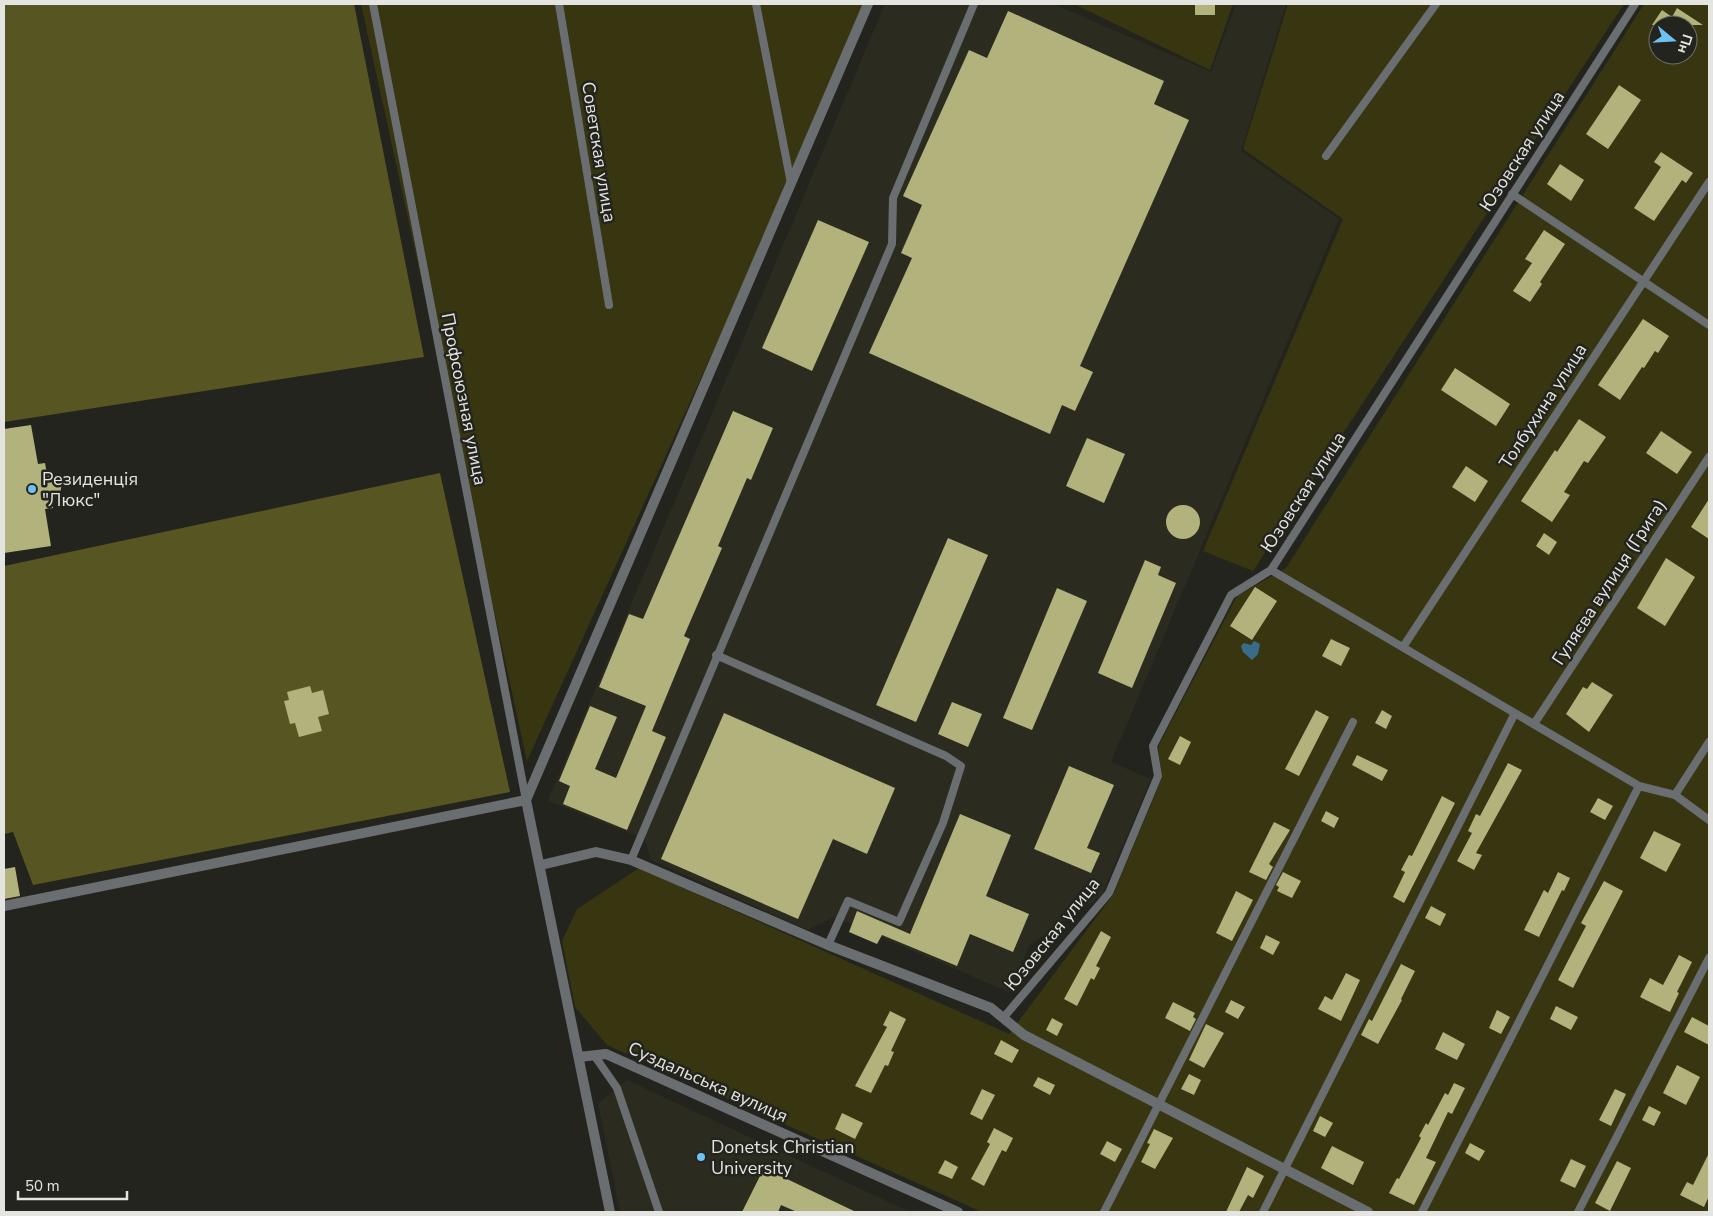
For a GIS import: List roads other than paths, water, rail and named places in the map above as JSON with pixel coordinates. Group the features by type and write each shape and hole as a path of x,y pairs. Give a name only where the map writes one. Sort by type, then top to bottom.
{"street":[{"path":"610,1212 526,800 868,4"},
{"path":"4,906 526,800"},
{"path":"540,865 596,852 631,860 828,946 991,1008 1024,1035 1368,1212"},
{"name":"Суздальська вулиця","path":"579,1057 606,1054 958,1212"}],"lane":[{"name":"Профсоюзная улица","path":"373,4 526,800"},
{"name":"Советская улица","path":"559,4 609,305"},
{"path":"756,4 792,184"},
{"path":"631,860 716,655 892,244 893,198 974,4"},
{"path":"1326,156 1436,4"},
{"name":"Юзовская улица","path":"1004,1017 1109,893 1158,776 1153,746 1231,594 1271,570 1635,4"},
{"name":"Толбухина улица","path":"1403,647 1709,182"},
{"path":"1512,194 1709,324"},
{"name":"Гуляєва вулиця (Грига)","path":"1534,724 1709,457"},
{"path":"1271,570 1639,786 1675,795 1709,820"},
{"path":"716,655 946,756 961,766 943,823 899,922 848,901 828,946"},
{"path":"1263,1212 1515,713"},
{"path":"1104,1212 1353,722"},
{"path":"1675,795 1709,742"},
{"path":"1422,1212 1639,786"},
{"path":"1578,1212 1709,958"},
{"path":"594,1055 617,1088 660,1212"}],"water":[{"path":"1254,641 1260,644 1258,654 1252,660 1243,652 1241,646 1244,643 1251,645"}],"place":[{"name":"Резиденція \"Люкс\"","path":"32,489"},
{"name":"Donetsk Christian University","path":"701,1157"}]}
